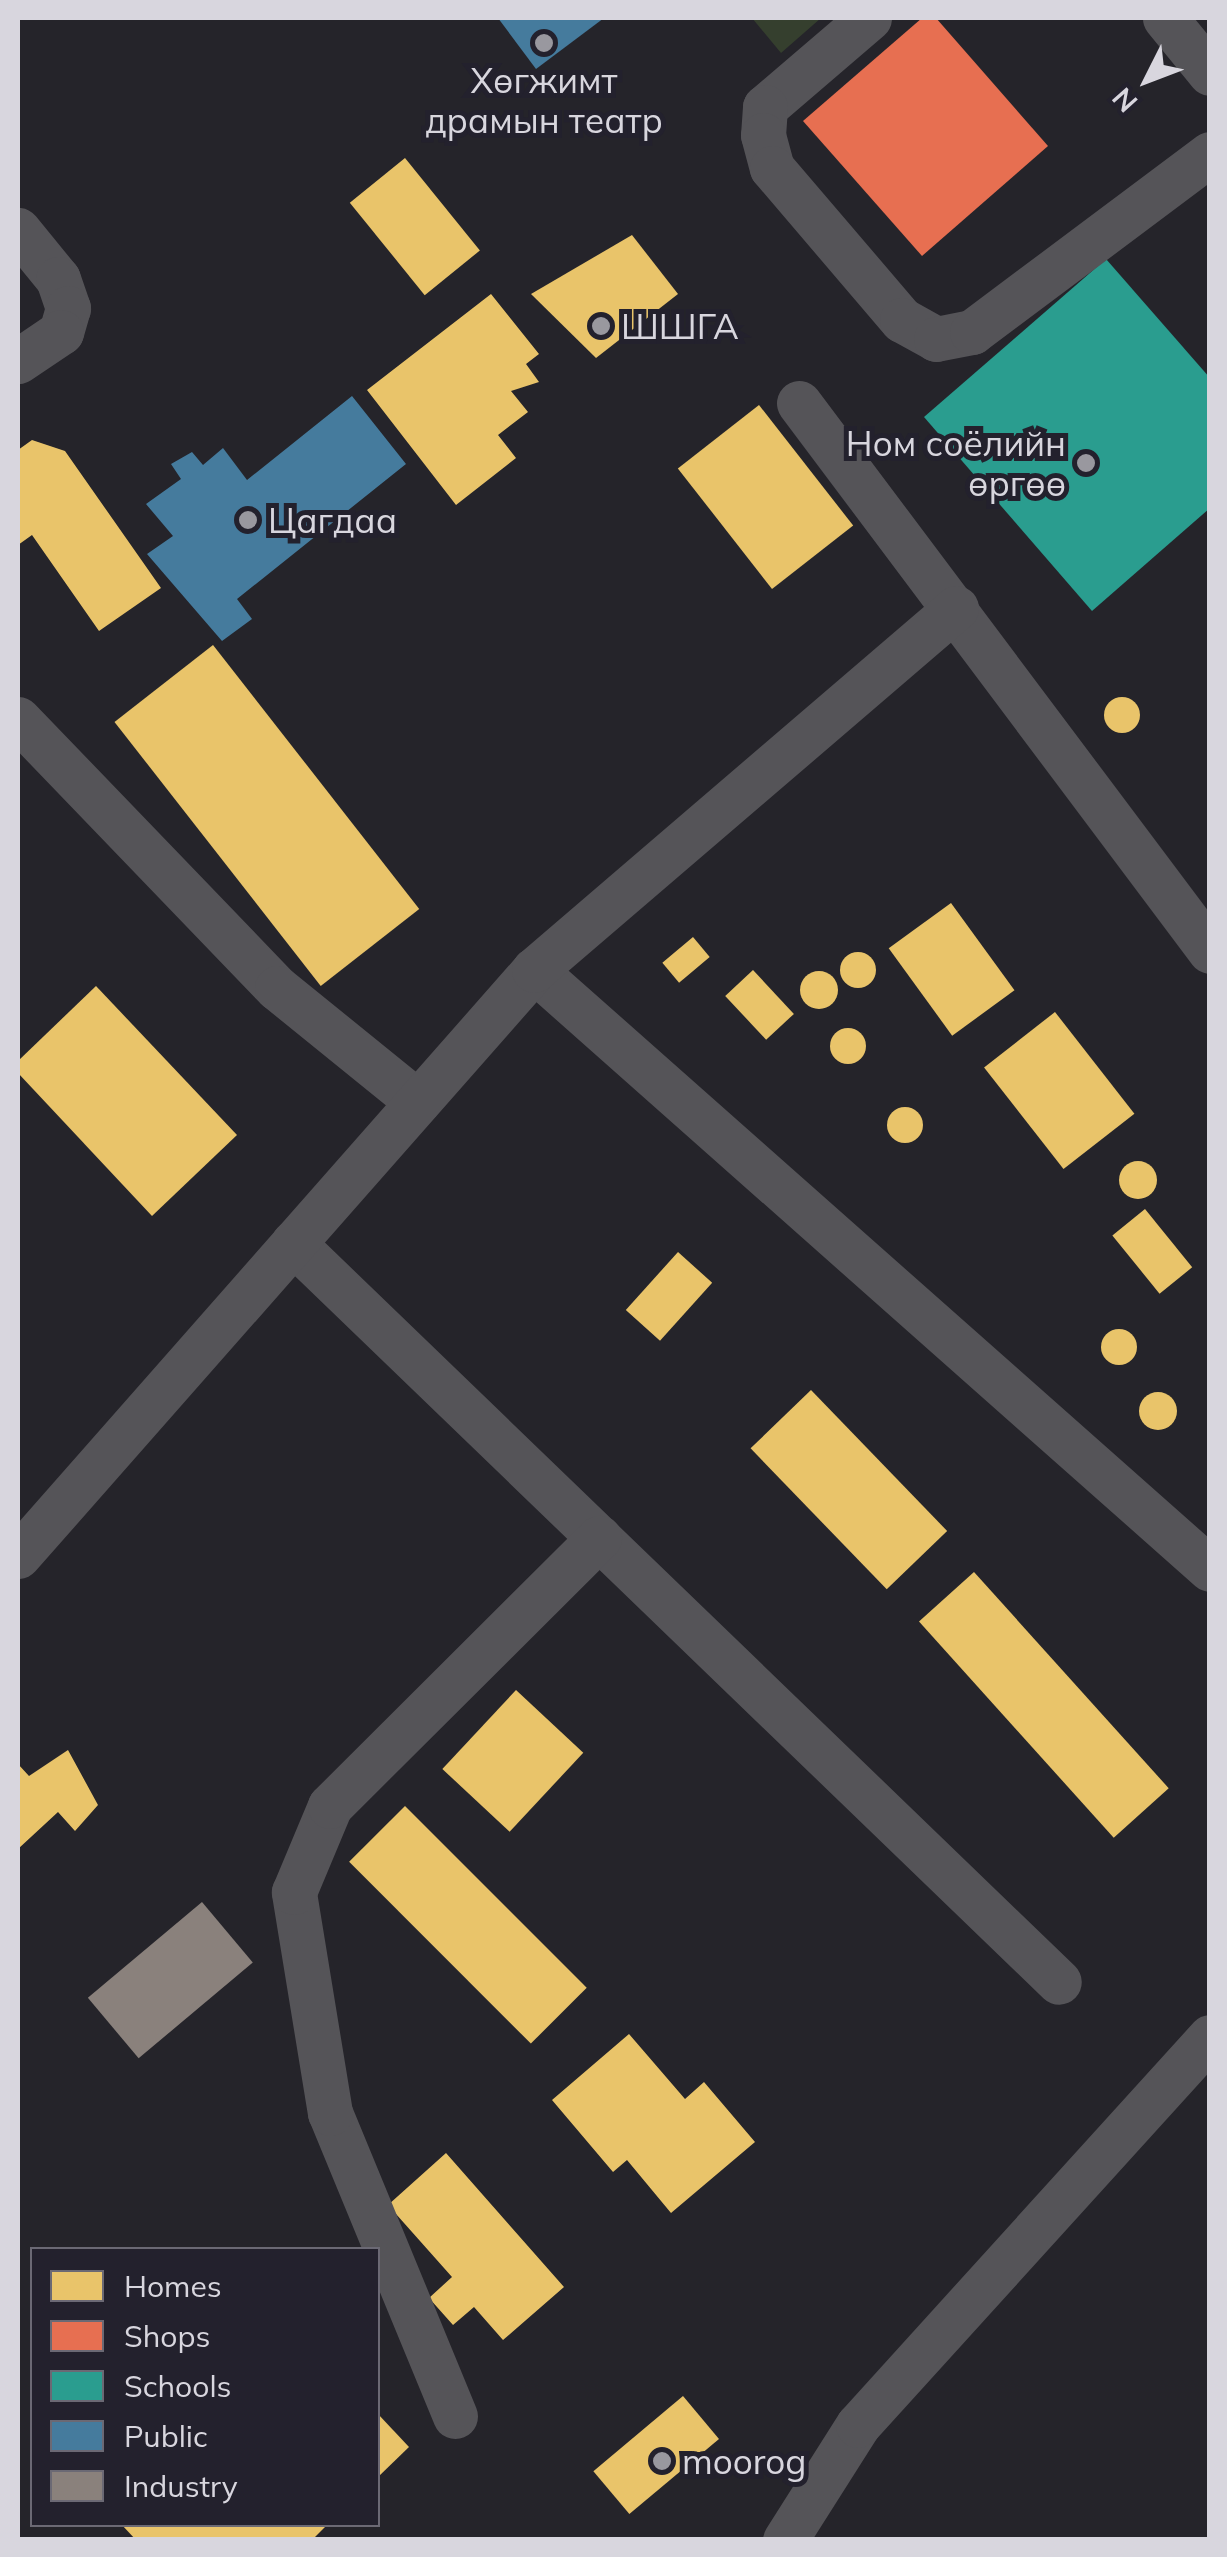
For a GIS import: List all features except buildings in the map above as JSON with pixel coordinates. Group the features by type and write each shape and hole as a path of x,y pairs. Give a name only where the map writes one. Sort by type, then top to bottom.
{"street":[{"path":"869,18 765,107 763,135 772,168 902,320 936,339 972,332 1210,154"},
{"path":"1165,18 1210,73"},
{"path":"18,230 58,279 68,308 61,332 18,361"},
{"path":"798,402 1210,951"},
{"path":"18,1556 534,970 956,608"},
{"path":"18,719 276,988 418,1102"},
{"path":"534,970 1210,1569"},
{"path":"293,1244 1059,1982"},
{"path":"456,2416 330,2113 294,1892 330,1806 599,1538"},
{"path":"785,2540 858,2424 1210,2037"}],"green space":[{"path":"752,18 821,18 781,53"}],"place":[{"name":"Хөгжимт драмын театр","path":"544,43"},
{"name":"ШШГА","path":"601,326"},
{"name":"Ном соёлийн өргөө","path":"1086,463"},
{"name":"Цагдаа","path":"248,520"},
{"name":"moorog","path":"662,2461"}]}
